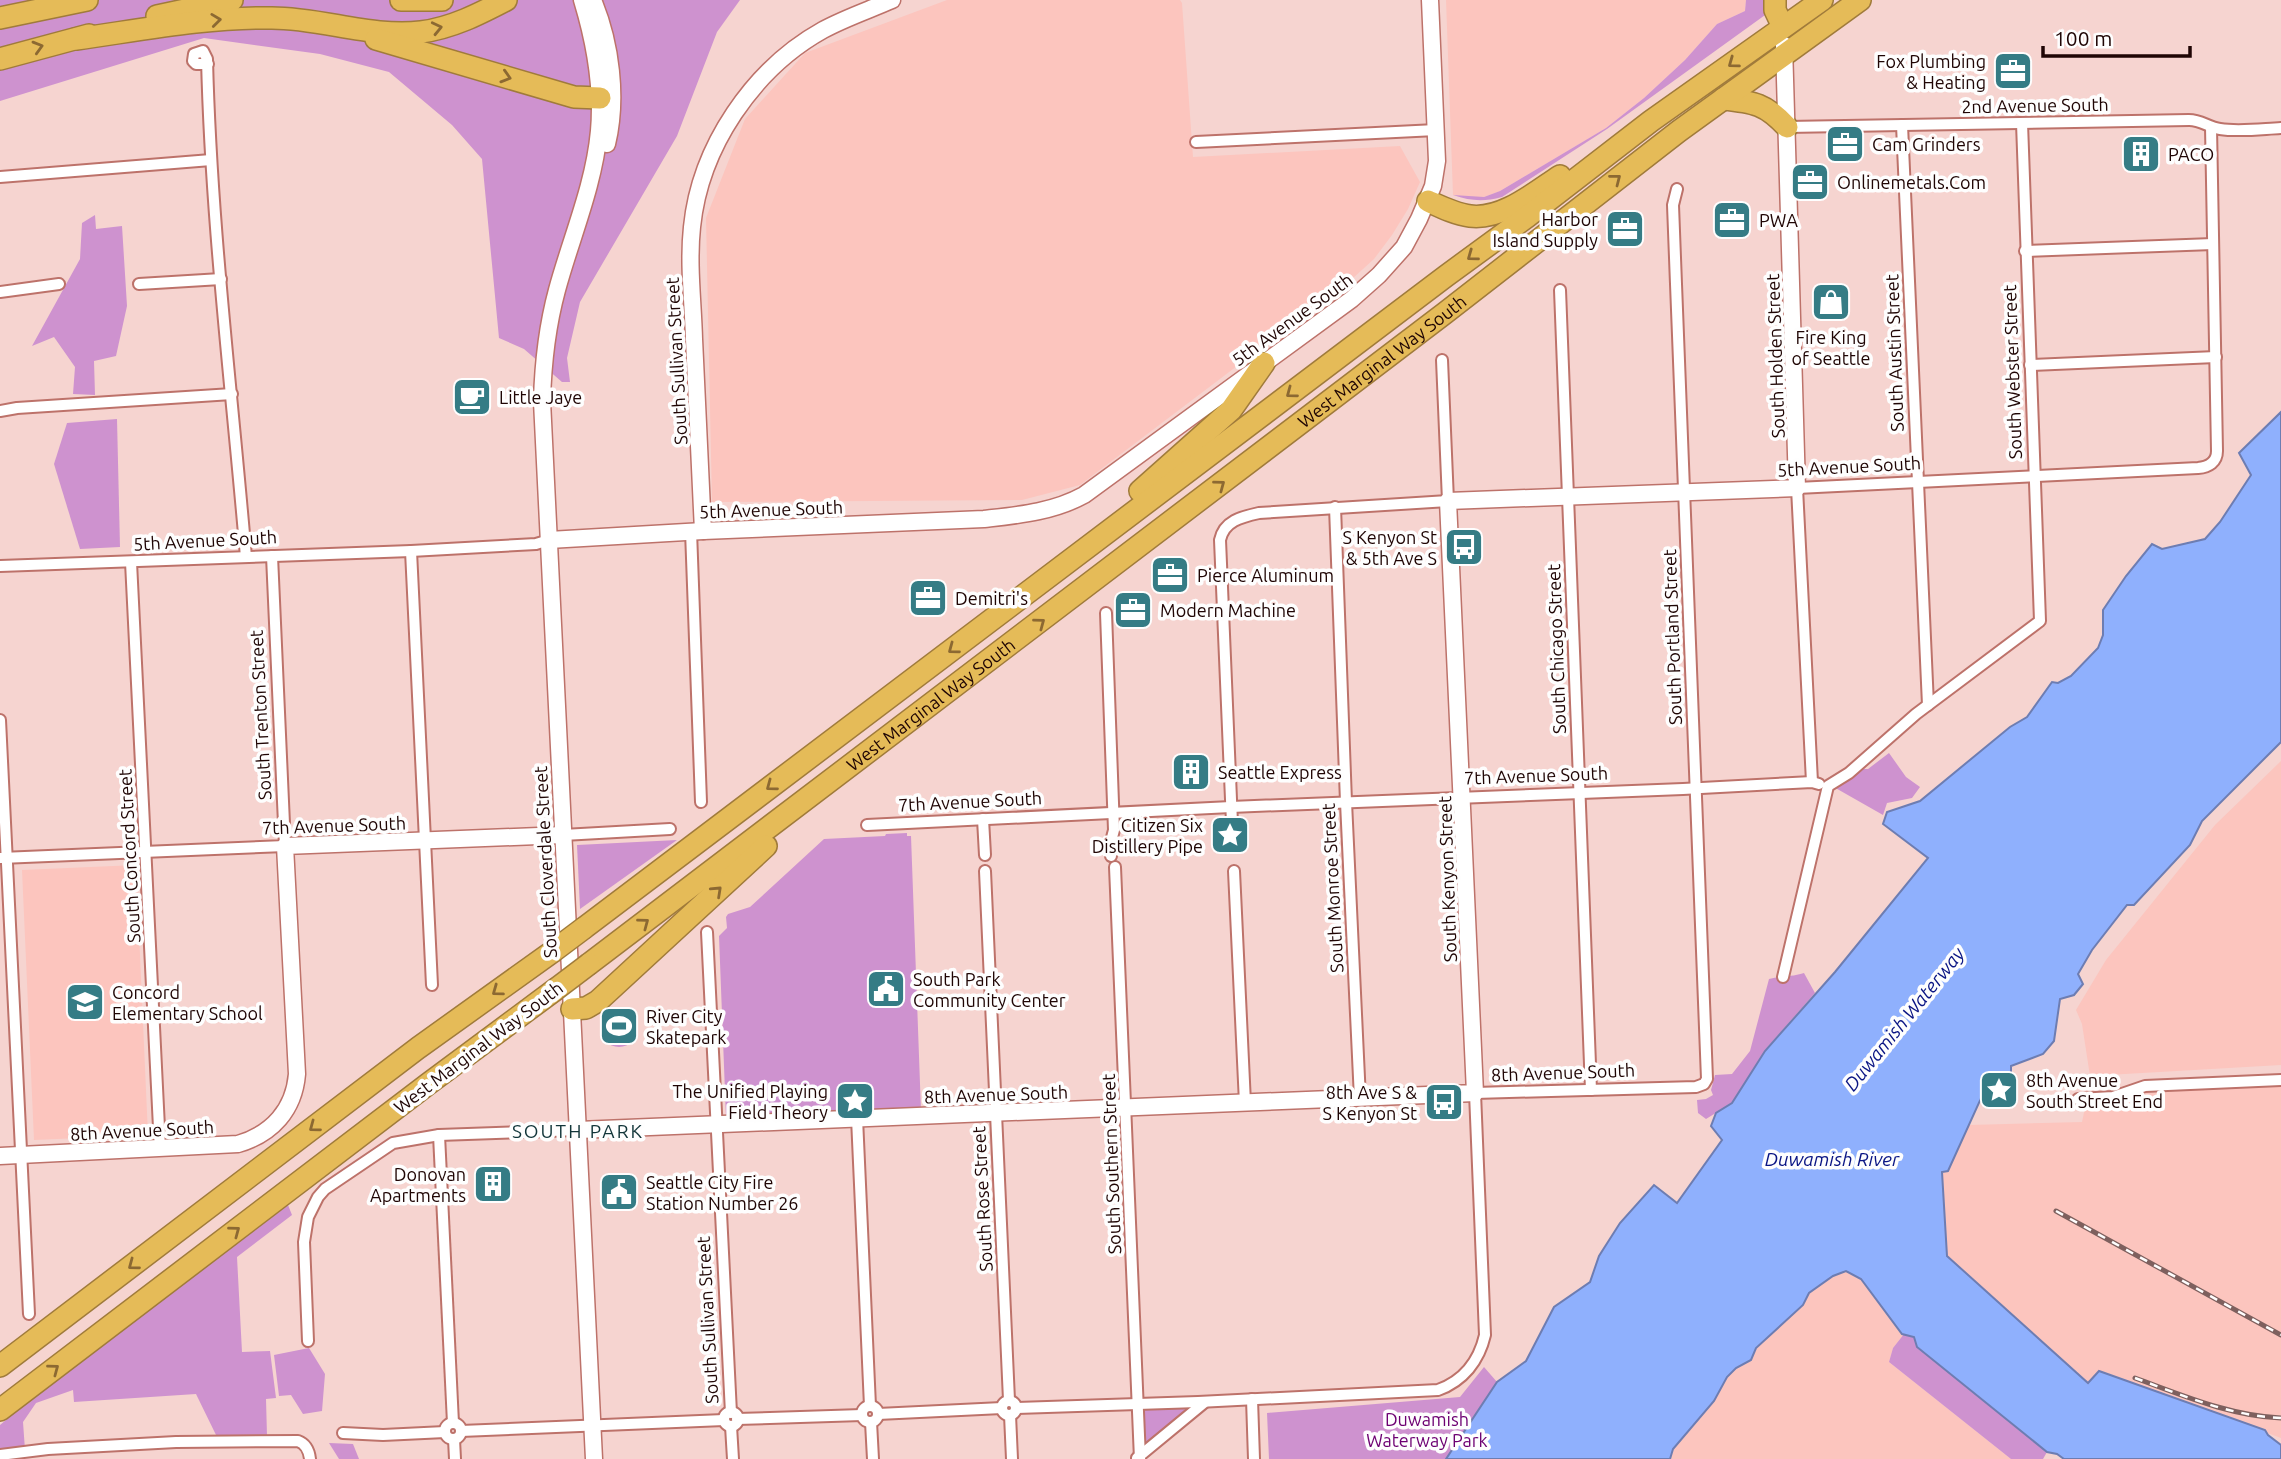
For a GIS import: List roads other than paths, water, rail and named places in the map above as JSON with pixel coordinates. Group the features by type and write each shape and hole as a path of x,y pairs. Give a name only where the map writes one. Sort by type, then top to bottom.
{"highway":[{"path":"0,12 33,0"},
{"path":"0,18 87,0"},
{"path":"0,58 177,11 232,0"},
{"path":"406,1 442,0"},
{"path":"76,39 235,18 275,18 401,33 421,32 450,26 506,0"},
{"path":"1775,0 1775,10 1783,27"},
{"path":"1783,27 1788,0"},
{"name":"West Marginal Way South","path":"0,1366 418,1048 552,952 1651,121 1822,0"},
{"name":"West Marginal Way South","path":"0,1410 417,1092 853,765 1723,99 1860,0"},
{"path":"320,23 574,97 600,98"},
{"path":"1723,99 1752,102 1766,107 1787,127"},
{"path":"1427,201 1469,216 1497,213 1537,191 1601,148 1651,121"},
{"path":"988,623 1231,410 1264,363"},
{"path":"572,1009 586,1008 598,1002 853,765"}],"street":[{"name":"South Cloverdale Street","path":"582,0 595,43 600,98 599,131 596,154 548,327 542,401 594,1459"},
{"name":"South Sullivan Street","path":"701,803 690,254 699,190 721,134 763,77 789,54 824,30 892,0"},
{"path":"1427,201 1436,171 1430,0"},
{"name":"South Cloverdale Street","path":"565,265 579,246 594,197 612,112 608,52 596,7"},
{"name":"South Holden Street","path":"1783,27 1797,488 1812,782"},
{"path":"208,65 211,160 220,279 246,557"},
{"name":"2nd Avenue South","path":"1787,127 2189,120 2201,121 2223,130 2281,128"},
{"name":"South Webster Street","path":"1928,705 2040,621 2022,123"},
{"name":"South Austin Street","path":"1902,125 1928,705"},
{"path":"2030,365 2216,357 2211,127"},
{"path":"1196,142 1436,130"},
{"path":"0,177 211,160"},
{"name":"South Portland Street","path":"1677,189 1673,205 1708,1073 1704,1084"},
{"name":"5th Avenue South","path":"0,566 411,551 697,531 984,519 1016,516 1060,506 1100,484 1352,299 1379,275 1408,241 1427,201"},
{"path":"2025,251 2213,244"},
{"path":"139,284 220,279"},
{"path":"0,292 59,284"},
{"name":"South Chicago Street","path":"1560,290 1591,1090"},
{"name":"5th Avenue South","path":"1231,807 1220,540 1226,525 1236,520 1259,513 1335,507 1797,488 2205,467 2213,462 2217,451 2216,357"},
{"name":"South Kenyon Street","path":"1251,1399 1437,1390 1452,1385 1466,1372 1480,1352 1485,1335 1442,360"},
{"path":"0,411 232,394"},
{"name":"South Monroe Street","path":"1335,507 1360,1099"},
{"path":"411,551 432,985"},
{"name":"South Trenton Street","path":"272,556 297,1074 293,1095 279,1120"},
{"name":"South Concord Street","path":"131,562 160,1148"},
{"name":"South Southern Street","path":"1106,613 1114,813 1114,830 1110,845 1126,1109 1138,1458"},
{"path":"1783,977 1828,786 1850,773 1928,705"},
{"path":"0,720 3,858 29,1314"},
{"name":"7th Avenue South","path":"867,825 1812,782 1828,786"},
{"path":"1231,807 1232,823"},
{"path":"983,819 985,855"},
{"name":"7th Avenue South","path":"3,858 670,829"},
{"name":"South Rose Street","path":"985,871 1012,1459"},
{"path":"1234,871 1245,1103"},
{"name":"South Sullivan Street","path":"707,932 733,1459"},
{"path":"2078,1098 2113,1097 2145,1086 2281,1080"},
{"name":"8th Avenue South","path":"308,1340 304,1242 312,1206 325,1189 387,1146 404,1140 439,1135 1475,1093 1696,1087 1704,1084"},
{"path":"857,1118 873,1459"},
{"name":"8th Avenue South","path":"0,1156 238,1144 259,1137 279,1120"},
{"path":"439,1135 455,1459"},
{"path":"343,1433 383,1435 1251,1399 1254,1459"},
{"path":"1138,1458 1205,1402"},
{"path":"0,1455 36,1455 176,1442 298,1441 304,1443 310,1459"}],"water":[{"name":"Duwamish River","path":"2281,412 2281,742 2202,821 2190,845 2134,905 2127,905 2092,950 2078,974 2083,984 2074,995 2060,999 2054,1041 2043,1054 2011,1066 2011,1078 1993,1085 1982,1096 1948,1171 1942,1172 1947,1256 2088,1383 2099,1371 2265,1430 2281,1445 2281,1459 2064,1459 2047,1452 1917,1347 1914,1337 1902,1334 1861,1279 1846,1271 1833,1276 1809,1293 1803,1305 1756,1348 1751,1360 1736,1368 1727,1377 1714,1401 1673,1449 1670,1459 1446,1459 1497,1382 1526,1361 1554,1307 1590,1282 1599,1256 1620,1223 1654,1185 1677,1203 1722,1140 1711,1126 1716,1113 1732,1103 1765,1051 1835,972 1928,858 1883,824 1887,812 1920,801 2010,727 2027,717 2052,682 2058,683 2071,676 2098,648 2103,635 2103,610 2152,544 2162,549 2205,539 2220,522 2251,475 2239,453"}],"railway":[{"path":"2056,1211 2281,1335"},
{"path":"2135,1378 2225,1409 2281,1418"}],"place":[{"name":"Fox Plumbing & Heating","path":"2013,71"},
{"name":"Cam Grinders","path":"1845,144"},
{"name":"PACO","path":"2141,154"},
{"name":"Onlinemetals.Com","path":"1810,182"},
{"name":"PWA","path":"1732,220"},
{"name":"Harbor Island Supply","path":"1625,229"},
{"name":"Fire King of Seattle","path":"1831,302"},
{"name":"Little Jaye","path":"472,397"},
{"name":"S Kenyon St & 5th Ave S","path":"1464,547"},
{"name":"Pierce Aluminum","path":"1170,575"},
{"name":"Demitri's","path":"928,598"},
{"name":"Modern Machine","path":"1133,610"},
{"name":"Seattle Express","path":"1191,772"},
{"name":"Citizen Six Distillery Pipe","path":"1230,835"},
{"name":"South Park Community Center","path":"886,989"},
{"name":"Concord Elementary School","path":"85,1002"},
{"name":"River City Skatepark","path":"619,1026"},
{"name":"8th Avenue South Street End","path":"1999,1090"},
{"name":"The Unified Playing Field Theory","path":"855,1101"},
{"name":"8th Ave S & S Kenyon St","path":"1444,1102"},
{"name":"Donovan Apartments","path":"493,1184"},
{"name":"Seattle City Fire Station Number 26","path":"619,1192"}],"district":[{"name":"SOUTH PARK","path":"578,1131"}],"water label":[{"name":"Duwamish Waterway","path":"1904,1019"}],"park label":[{"name":"Duwamish Waterway Park","path":"1427,1429"}]}
